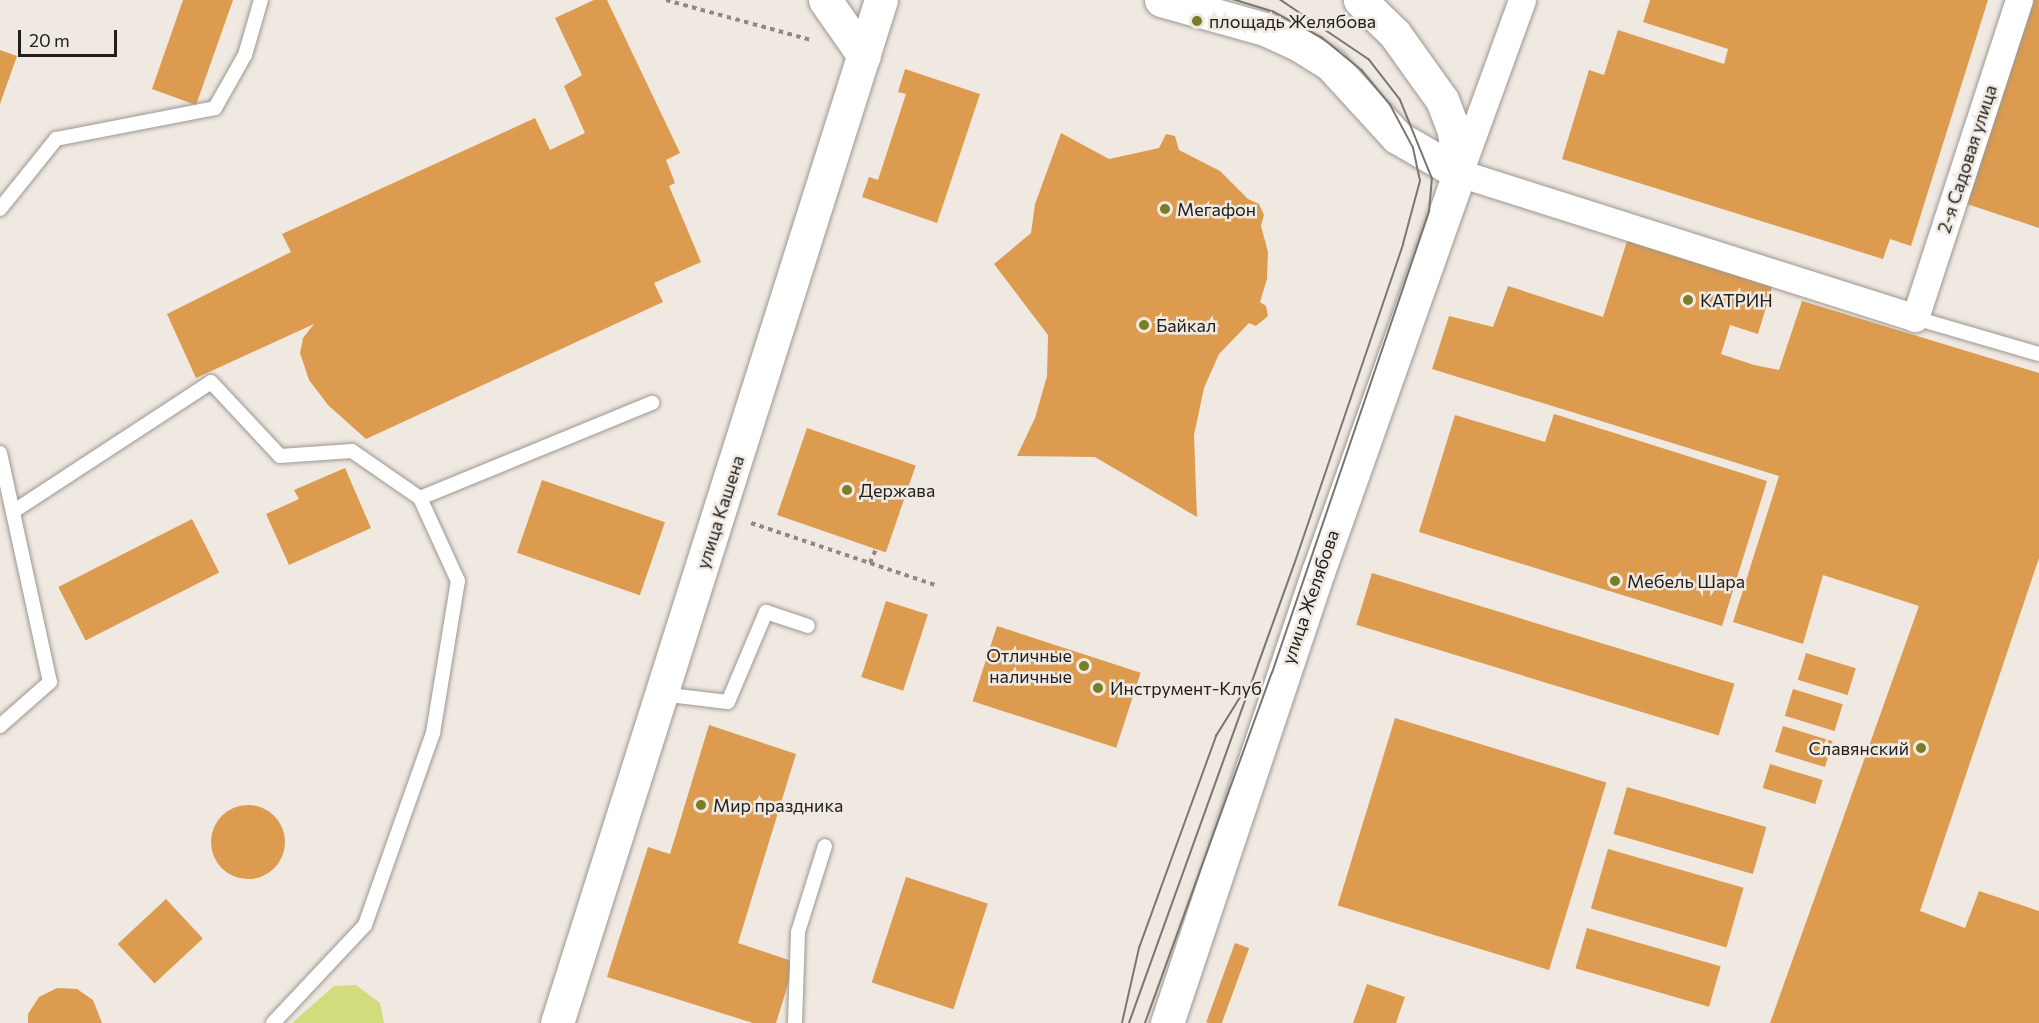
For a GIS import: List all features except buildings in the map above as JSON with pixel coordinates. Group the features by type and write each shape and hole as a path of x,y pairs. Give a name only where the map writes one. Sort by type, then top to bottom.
{"street":[{"path":"825,0 864,56"},
{"name":"улица Кашена","path":"557,1023 659,694 737,460 881,0"},
{"path":"1161,0 1265,29 1301,46 1331,65 1397,137 1459,173 1915,318"},
{"path":"1360,0 1395,34 1442,100 1454,131 1459,173"},
{"path":"1459,173 1522,0"},
{"name":"2-я Садовая улица","path":"1915,318 2019,0"},
{"name":"улица Желябова","path":"1167,1023 1318,572 1459,173"}],"lane":[{"path":"0,209 56,139 216,108 245,55 261,0"},
{"path":"1915,318 2039,354"},
{"path":"14,511 211,382 280,456 352,451 420,498 458,580 433,733 365,925 273,1023"},
{"path":"420,498 652,403"},
{"path":"0,453 50,682 0,726"},
{"path":"659,694 728,702 766,612 808,626"},
{"path":"795,1023 798,932 825,846"}],"path":[{"path":"666,0 811,40"},
{"path":"750,522 938,586"},
{"path":"870,563 876,549"}],"green space":[{"path":"356,985 380,1003 384,1023 292,1023 334,986"}],"tram line":[{"path":"1129,1023 1294,565 1403,244 1420,181 1413,148 1390,105 1362,71 1322,38 1273,12 1234,0"},
{"path":"1145,1023 1272,673 1429,212 1432,179 1400,100 1369,60 1280,0"},
{"path":"1122,1023 1139,948 1216,736 1244,691"}],"place":[{"name":"площадь Желябова","path":"1197,21"},
{"name":"Мегафон","path":"1165,209"},
{"name":"КАТРИН","path":"1688,300"},
{"name":"Байкал","path":"1144,325"},
{"name":"Держава","path":"847,490"},
{"name":"Мебель Шара","path":"1615,581"},
{"name":"Отличные наличные","path":"1084,666"},
{"name":"Инструмент-Клуб","path":"1098,688"},
{"name":"Славянский","path":"1921,748"},
{"name":"Мир праздника","path":"701,805"}]}
